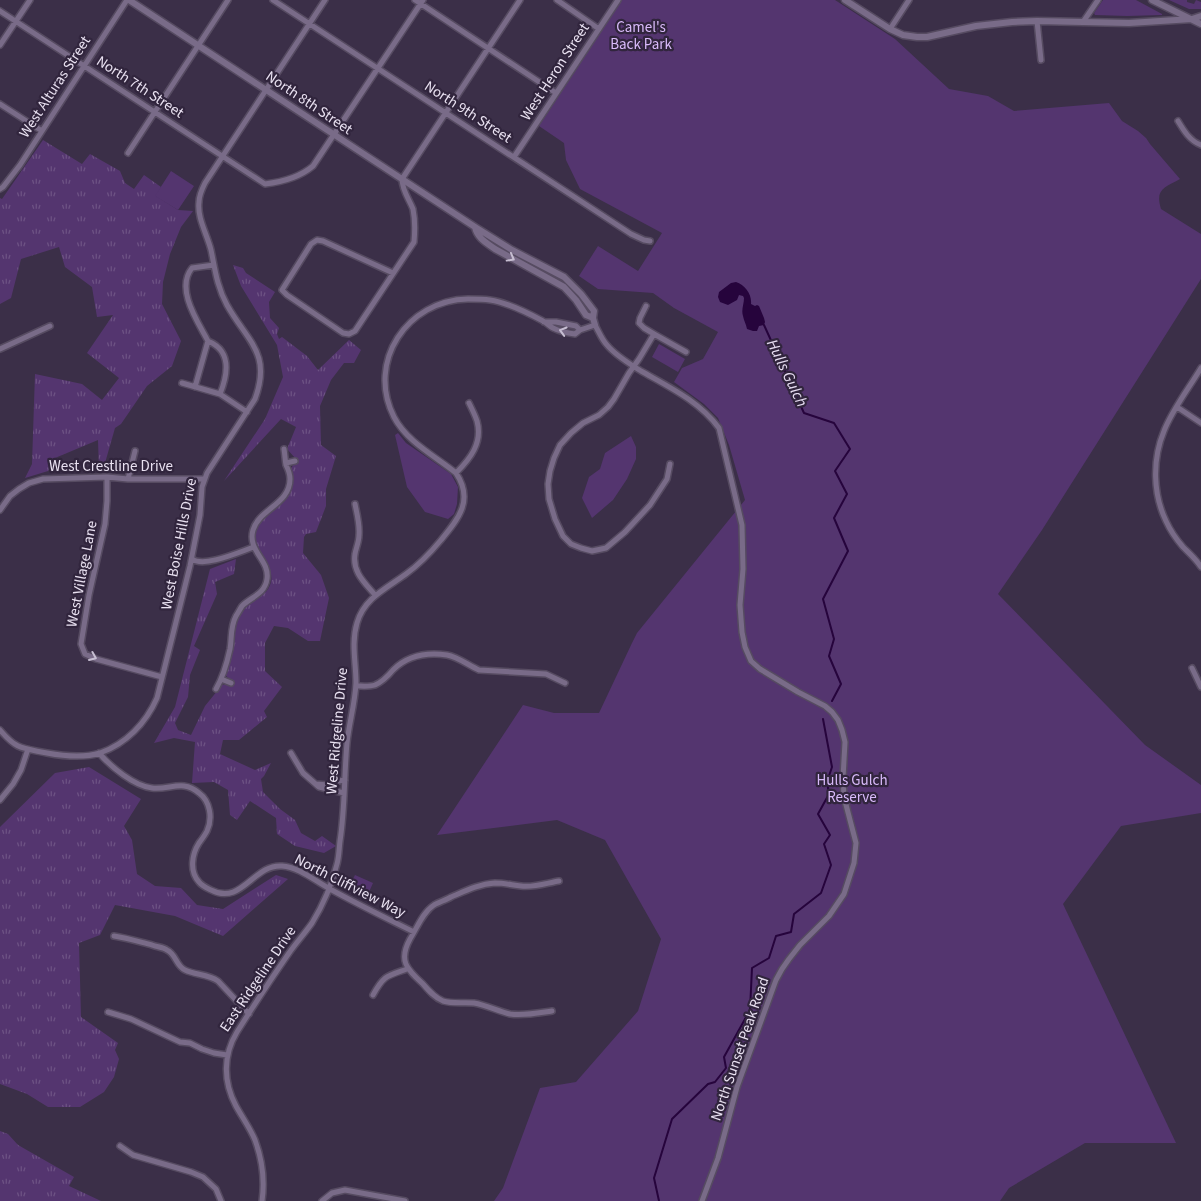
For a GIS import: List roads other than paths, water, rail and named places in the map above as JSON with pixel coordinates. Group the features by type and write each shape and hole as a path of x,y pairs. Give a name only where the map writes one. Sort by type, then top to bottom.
{"street":[{"path":"0,46 30,0"},
{"name":"North 8th Street","path":"128,0 475,227 476,234 495,249 564,287 586,315 593,318 606,345 634,366"},
{"name":"West Alturas Street","path":"2,188 20,165 128,0"},
{"path":"128,153 228,0"},
{"name":"North 9th Street","path":"273,0 631,234 650,241"},
{"path":"223,156 325,0"},
{"path":"415,0 422,2 556,93"},
{"path":"393,273 316,240 311,244 282,290 343,333 350,334 355,331 413,244 415,235 413,210 402,185 402,179 520,0"},
{"path":"557,0 599,28"},
{"name":"West Heron Street","path":"514,157 618,0"},
{"path":"845,0 890,29 903,35 919,37 927,37 976,26 1012,22 1130,23 1192,19 1201,16"},
{"path":"890,29 909,0"},
{"path":"1083,22 1098,0"},
{"path":"1152,0 1201,24"},
{"path":"334,134 422,2"},
{"name":"North 7th Street","path":"0,11 265,184 276,183 305,173 314,165 334,134"},
{"path":"1037,21 1041,60"},
{"path":"0,104 42,131"},
{"path":"1178,121 1191,139 1201,144"},
{"name":"West Boise Hills Drive","path":"99,753 118,744 140,725 157,698 192,559 204,479 255,399 259,388 261,366 259,357 227,306 219,288 211,249 199,215 198,202 202,190 223,156"},
{"path":"214,265 192,268 186,278 189,305 208,341 214,344 225,358 226,370 220,394"},
{"path":"469,403 477,421 478,440 471,457 456,473 413,441 394,418 387,396 385,382 386,366 392,345 403,329 422,312 443,302 466,299 491,300 520,310 566,333 574,334 596,325"},
{"path":"646,306 639,323 686,352"},
{"path":"544,322 576,326 580,330"},
{"path":"0,350 50,326"},
{"path":"654,334 608,408 570,433 560,445 554,458 548,484 549,499 563,536 571,544 581,548 592,550 606,548 625,532 650,505 667,479 670,464"},
{"path":"195,386 208,341"},
{"name":"North Sunset Peak Road","path":"634,366 689,398 704,409 719,428 742,525 743,569 740,605 745,647 751,661 760,669 825,706 838,720 845,742 844,797 856,843 854,863 844,894 829,916 800,945 776,980 737,1087 718,1158 702,1201"},
{"path":"1201,368 1164,431 1156,462 1156,483 1160,505 1166,522 1179,542 1201,566"},
{"path":"182,383 220,394 247,412"},
{"path":"1177,407 1201,423"},
{"path":"216,689 222,679 235,617 242,606 263,590 268,580 268,572 254,547 252,535 260,518 282,500 286,493 290,479 284,450"},
{"path":"128,479 135,451"},
{"path":"286,462 295,460"},
{"name":"West Ridgeline Drive","path":"329,889 338,863 343,825 347,743 356,686 354,641 357,623 374,595 422,561 456,522 461,514 464,489 456,473"},
{"name":"West Village Lane","path":"106,478 107,500 104,524 81,644 85,654 96,659 162,677"},
{"name":"West Crestline Drive","path":"0,510 10,496 19,489 29,483 43,479 204,479"},
{"path":"355,504 360,534 354,562 361,578 374,595"},
{"path":"192,559 196,562 209,562 254,547"},
{"path":"356,686 377,684 384,680 405,660 414,656 428,654 456,658 479,670 546,674 565,683"},
{"path":"1192,668 1201,686"},
{"path":"222,679 231,683"},
{"path":"0,730 13,744 20,748 68,756 99,753"},
{"path":"0,800 21,770 28,749"},
{"name":"North Cliffview Way","path":"99,753 111,766 144,787 154,789 182,785 195,789 204,797 209,808 209,826 207,833 194,853 192,862 195,877 207,888 216,893 235,892 268,868 277,866 294,869 414,932"},
{"path":"291,753 303,773 319,787 344,793"},
{"path":"316,784 328,784 345,780"},
{"path":"330,783 330,790"},
{"path":"552,1011 516,1014 473,1003 450,1003 443,1001 433,994 408,969 404,960 404,953 429,908 435,904 485,884 530,886 558,881"},
{"name":"East Ridgeline Drive","path":"262,1201 263,1178 258,1152 252,1133 235,1104 228,1085 226,1075 227,1055 233,1038 289,953 312,923 329,889"},
{"path":"114,936 167,950 173,954 181,968 214,978 218,981 249,1014"},
{"path":"373,995 379,983 388,975 408,969"},
{"path":"108,1012 137,1022 180,1042 190,1043 214,1053 227,1055"},
{"path":"120,1146 133,1155 203,1177 216,1189 221,1201"},
{"path":"322,1201 332,1193 345,1190 405,1201"}],"waterway":[{"name":"Hulls Gulch","path":"764,325 804,413 834,423 850,449 835,471 847,494 834,518 848,551 823,599 834,639 829,656 841,684 832,701"},
{"name":"Hulls Gulch","path":"659,1201 654,1178 672,1119 708,1084 715,1082 726,1068 724,1057 750,1010 752,968 769,958 776,936 791,932 794,914 821,893 831,865 824,844 830,835 818,814 829,794 827,782 832,767 823,719"}],"park label":[{"name":"Camel's Back Park","path":"641,36"},
{"name":"Hulls Gulch Reserve","path":"852,788"}]}
